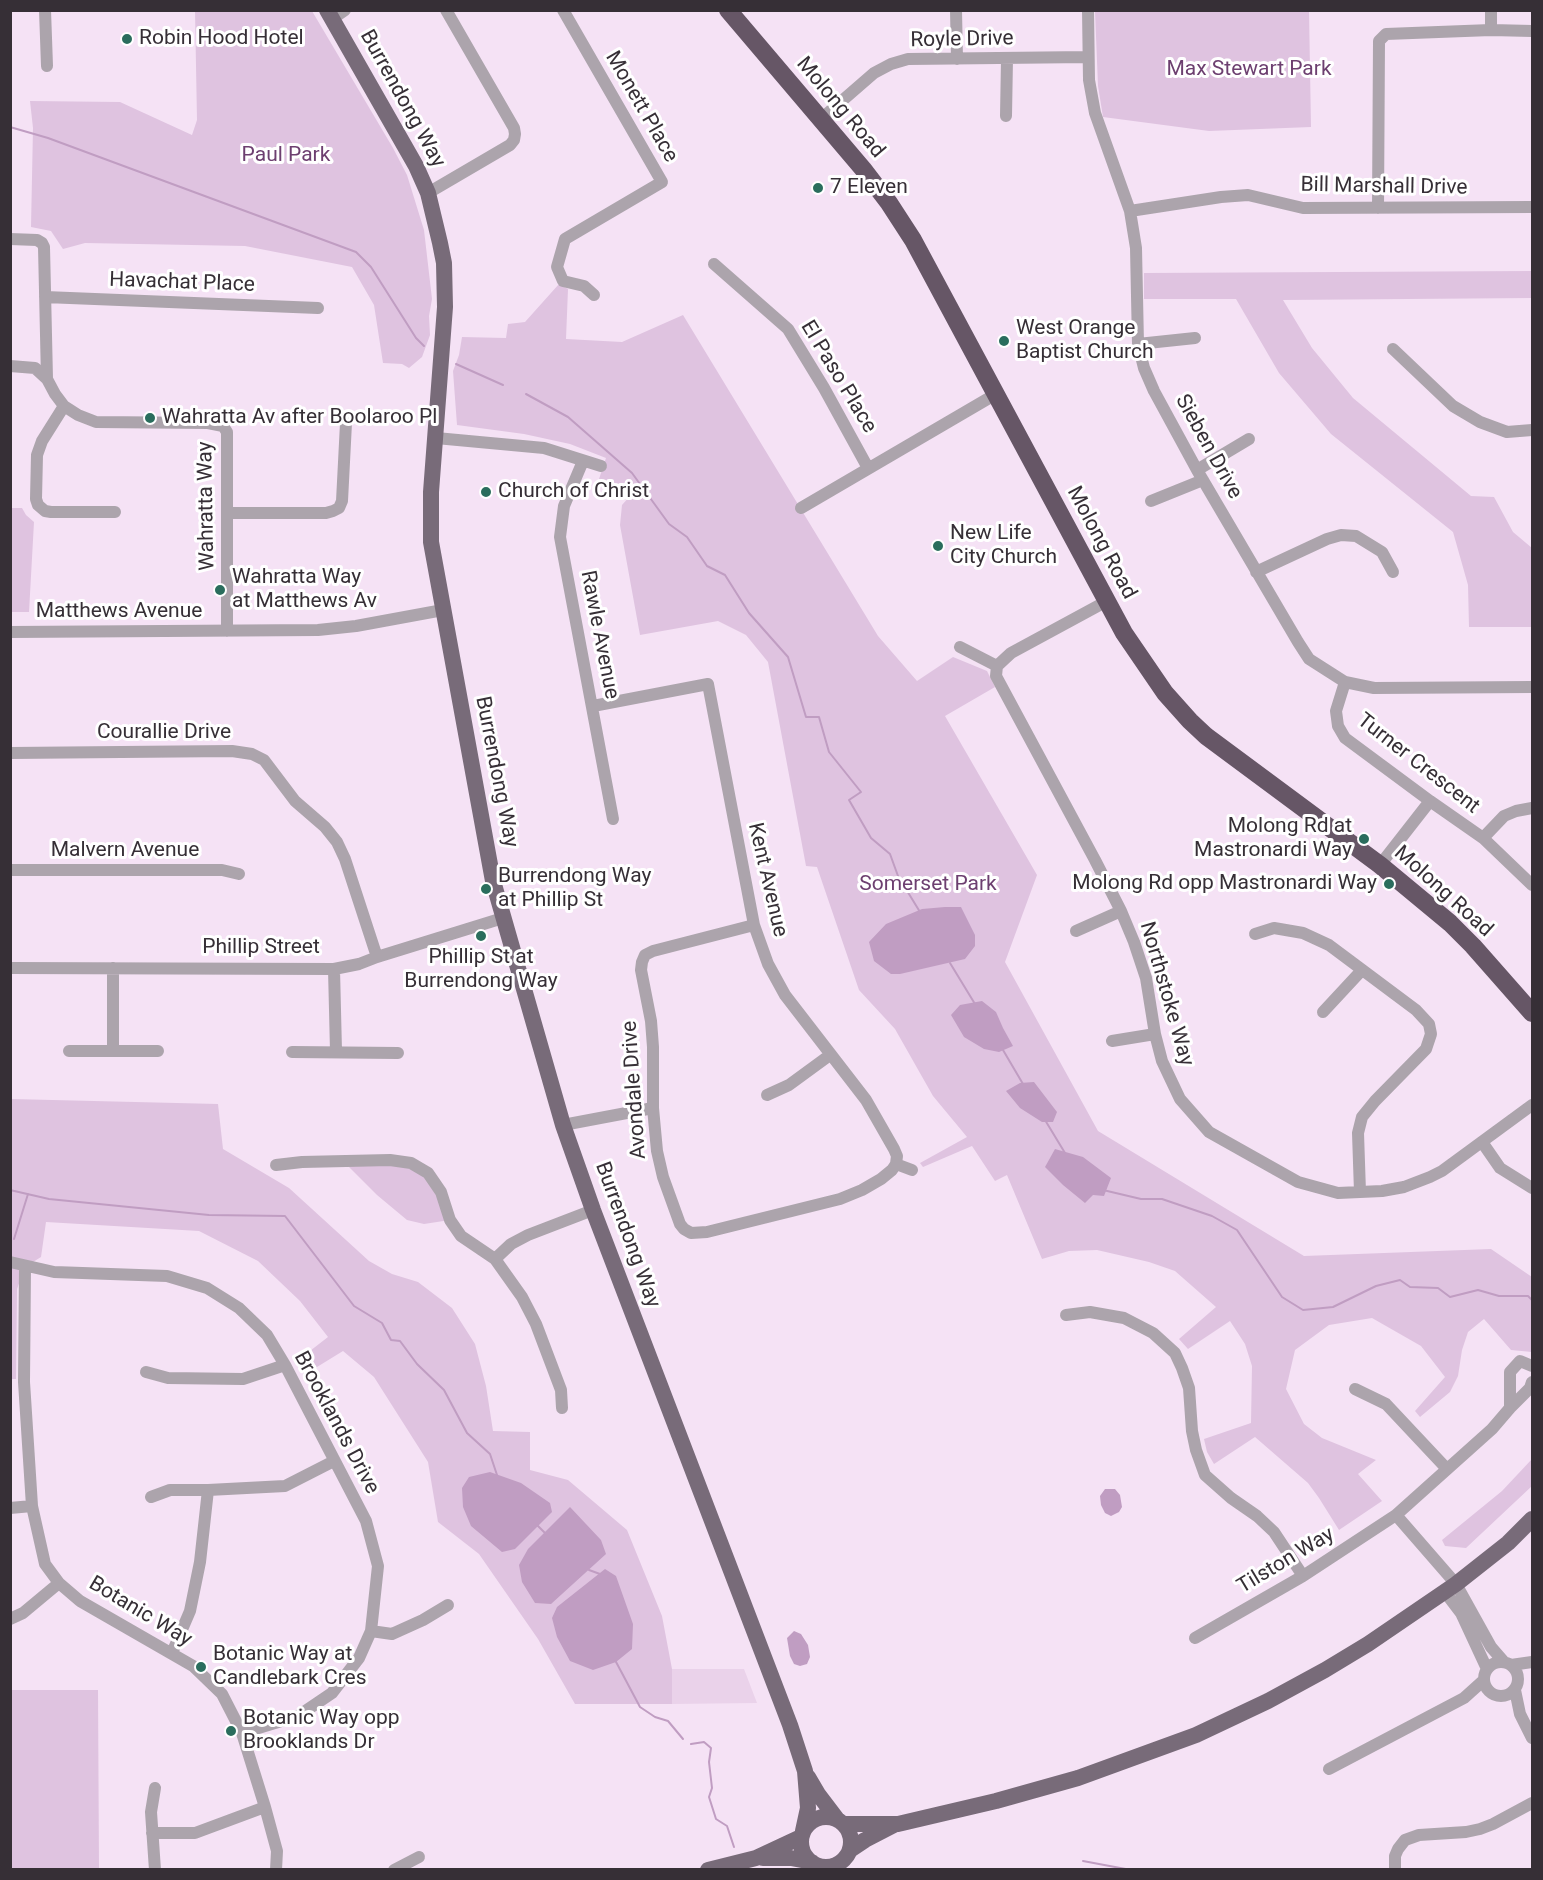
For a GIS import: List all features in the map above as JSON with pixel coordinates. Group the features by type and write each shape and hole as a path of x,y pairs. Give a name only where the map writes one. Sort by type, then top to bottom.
{"highway":[{"name":"Molong Road","path":"728,10 876,186 913,240 1107,601 1165,693 1190,721 1234,758 1380,865 1450,923 1533,1013"}],"main road":[{"name":"Burrendong Way","path":"334,13 403,141 428,194 444,264 446,290 431,492 431,542 493,881 563,1125 593,1210 790,1725 804,1771 808,1808 802,1834"},
{"path":"708,1869 756,1858 791,1858 816,1866 832,1866 847,1858 865,1840 898,1824 1078,1779 1196,1735 1259,1706 1325,1670 1451,1588 1508,1543 1533,1519"},
{"name":"Burrendong Way","path":"804,1771 818,1794 840,1821"},
{"path":"756,1858 802,1834 810,1822 819,1817 826,1816 840,1821 898,1824"},
{"path":"840,1821 850,1835 847,1858"},
{"path":"802,1834 802,1850 816,1866"}],"street":[{"path":"45,10 47,66"},
{"path":"428,194 510,146 515,134 514,128 446,10"},
{"name":"Monett Place","path":"563,10 662,182 566,238 556,267 562,281 584,286 594,295"},
{"path":"956,10 957,59"},
{"name":"Sieben Drive","path":"1088,10 1089,80 1097,120 1130,211 1136,248 1138,344 1144,368 1154,392 1200,475 1309,659 1345,682 1374,688 1533,687"},
{"path":"1491,10 1491,30"},
{"path":"1378,208 1379,41 1386,34 1491,30 1533,31"},
{"name":"Royle Drive","path":"821,119 873,73 908,59 1088,57"},
{"path":"1006,59 1006,116"},
{"name":"Bill Marshall Drive","path":"1130,211 1248,195 1303,208 1533,207"},
{"path":"10,240 32,239 42,243 45,253 47,379"},
{"name":"El Paso Place","path":"714,264 788,328 868,468"},
{"name":"Havachat Place","path":"45,297 318,308"},
{"path":"1138,344 1195,338"},
{"path":"1393,349 1453,406 1480,422 1506,432 1533,430"},
{"path":"10,366 35,368 47,379"},
{"name":"Wahratta Way","path":"47,379 64,406 96,422 208,423 223,426 228,439 227,631"},
{"path":"801,508 996,394"},
{"path":"64,406 42,441 37,455 36,499 38,505 45,511 51,512 115,512"},
{"path":"228,513 326,513 339,508 342,501 346,423"},
{"path":"436,438 544,448 601,466"},
{"path":"1150,501 1200,475 1249,439"},
{"name":"Rawle Avenue","path":"583,461 564,506 560,537 614,819"},
{"path":"1256,573 1327,539 1341,535 1356,536 1382,552 1393,572"},
{"path":"960,647 996,666 1011,653 1107,601"},
{"name":"Matthews Avenue","path":"10,632 337,628 443,610"},
{"name":"Northstoke Way","path":"996,666 997,679 1121,911 1146,978 1162,1061 1180,1100 1209,1132 1298,1182 1338,1193 1382,1191 1404,1187 1442,1171 1533,1105"},
{"name":"Turner Crescent","path":"1345,682 1336,711 1338,726 1346,738 1483,838 1533,885"},
{"name":"Kent Avenue","path":"593,706 708,684 754,924 768,964 785,995 866,1100 894,1149 897,1156 896,1164"},
{"name":"Courallie Drive","path":"10,753 232,751 252,754 264,760 295,801 325,827 337,842 345,859 377,957"},
{"path":"1380,865 1430,801"},
{"name":"Turner Crescent","path":"1483,838 1504,816 1533,808"},
{"name":"Malvern Avenue","path":"10,870 222,870 239,874"},
{"path":"1076,931 1121,911"},
{"name":"Phillip Street","path":"10,968 334,969 359,964 503,918"},
{"name":"Avondale Drive","path":"754,924 653,951 645,955 642,962 641,970 652,1030 653,1108 657,1151 663,1177 680,1224 692,1233 707,1232 840,1198 862,1190 881,1179 896,1164"},
{"path":"1255,934 1274,928 1303,933 1329,945 1416,1010 1429,1024 1431,1034 1426,1049 1362,1117 1358,1133 1360,1192"},
{"path":"113,968 113,1050"},
{"path":"334,969 336,1051"},
{"path":"1323,1012 1362,970"},
{"path":"1112,1041 1155,1034"},
{"path":"69,1051 158,1051"},
{"path":"292,1052 398,1053"},
{"path":"766,1095 789,1085 830,1055"},
{"path":"563,1125 653,1108"},
{"path":"1482,1142 1500,1168 1533,1188"},
{"path":"276,1165 302,1161 390,1160 411,1163 428,1173 441,1192 450,1220 461,1236 495,1259 522,1297 536,1324 561,1390 562,1408"},
{"path":"896,1164 912,1170"},
{"path":"495,1259 511,1244 528,1235 593,1210"},
{"name":"Brooklands Drive","path":"10,1262 25,1267 66,1273 167,1276 207,1288 239,1308 267,1335 285,1365 366,1521 378,1566 371,1631 359,1658 332,1693 298,1716 242,1733"},
{"name":"Botanic Way","path":"25,1267 24,1382 32,1506 45,1564 59,1583 80,1601 193,1666 222,1694 242,1733 277,1851 276,1869"},
{"path":"1066,1315 1090,1312 1124,1318 1153,1333 1175,1353 1189,1388 1192,1431 1204,1475 1274,1532 1303,1576"},
{"path":"1510,1408 1510,1371 1520,1361 1533,1366"},
{"path":"146,1372 168,1378 243,1379 285,1365"},
{"name":"Tilston Way","path":"1195,1638 1303,1576 1396,1515 1492,1429 1533,1382"},
{"path":"1355,1389 1386,1404 1447,1469"},
{"path":"151,1497 170,1490 285,1486 334,1461"},
{"path":"172,1653 190,1611 198,1572 208,1490"},
{"path":"10,1508 32,1506"},
{"path":"1396,1515 1451,1588 1491,1647 1515,1669 1520,1714 1533,1738"},
{"path":"10,1619 23,1612 59,1583"},
{"path":"1451,1588 1485,1674 1485,1688 1520,1714"},
{"path":"371,1631 392,1634 423,1620 448,1605"},
{"path":"1329,1769 1464,1698 1498,1662 1533,1663"},
{"path":"1464,1698 1508,1695 1533,1663"},
{"path":"155,1788 151,1812 155,1869"},
{"path":"1395,1869 1395,1856 1405,1839 1419,1835 1480,1829 1533,1803"},
{"path":"152,1833 195,1833 265,1808"},
{"path":"394,1869 419,1857"}],"shaded area":[{"path":"961,907 975,935 975,946 965,959 900,974 891,974 874,961 869,942 886,924 922,909"},
{"path":"982,1001 996,1012 1013,1046 999,1052 984,1049 964,1037 951,1015 960,1005"},
{"path":"1034,1082 1057,1112 1053,1122 1042,1122 1020,1108 1006,1091 1020,1083"},
{"path":"1055,1149 1083,1157 1111,1178 1104,1196 1093,1195 1085,1203 1063,1185 1045,1167"},
{"path":"490,1472 521,1483 550,1503 552,1512 515,1549 502,1552 471,1526 463,1507 462,1488 469,1477"},
{"path":"1105,1489 1115,1489 1120,1495 1122,1507 1119,1512 1111,1516 1105,1513 1101,1505 1100,1496"},
{"path":"570,1507 601,1540 606,1554 551,1604 535,1603 522,1582 519,1565 528,1549"},
{"path":"605,1569 616,1576 633,1624 632,1649 616,1662 593,1670 570,1661 557,1637 552,1618 557,1607"},
{"path":"794,1631 801,1634 808,1645 810,1657 807,1664 800,1666 794,1664 790,1656 787,1638"},
{"path":"672,1669 744,1669 757,1703 672,1704"}],"green space":[{"name":"Paul Park","path":"195,11 312,11 407,175 424,230 432,299 429,316 430,335 422,357 409,368 402,364 383,363 374,305 352,267 245,246 85,243 63,249 51,231 31,227 33,128 30,101 120,102 192,135 197,120"},
{"name":"Max Stewart Park","path":"1095,11 1309,11 1311,127 1209,131 1103,117 1098,86"},
{"path":"1532,271 1532,298 1283,300 1312,348 1353,398 1471,496 1494,497 1513,532 1532,548 1532,627 1469,627 1468,585 1453,532 1331,434 1279,373 1236,299 1144,299 1144,273"},
{"name":"Somerset Park","path":"559,284 568,289 566,339 622,342 683,315 878,636 917,681 953,657 987,671 995,687 945,716 1037,875 1005,962 1098,1131 1304,1256 1491,1249 1532,1277 1532,1352 1511,1350 1484,1319 1468,1332 1462,1350 1458,1376 1450,1392 1420,1417 1415,1411 1445,1377 1421,1346 1372,1318 1329,1325 1295,1350 1286,1389 1304,1424 1322,1438 1376,1460 1358,1474 1382,1501 1339,1530 1308,1483 1255,1437 1214,1464 1207,1452 1204,1439 1251,1423 1252,1366 1245,1344 1230,1321 1188,1349 1179,1339 1216,1307 1175,1271 1149,1262 1097,1250 1069,1251 1042,1259 1007,1175 995,1181 972,1146 923,1167 920,1163 967,1137 933,1096 895,1029 859,990 817,867 806,866 768,662 746,635 718,621 640,635 620,525 622,505 630,496 599,479 606,458 570,444 524,434 457,425 453,371 462,337 506,338 508,324 525,322"},
{"path":"11,508 22,508 34,522 29,612 11,612"},
{"path":"11,1099 218,1104 223,1149 289,1188 369,1261 392,1274 418,1282 452,1308 475,1344 486,1386 493,1431 530,1432 530,1470 568,1480 627,1530 662,1616 672,1669 672,1704 575,1704 538,1639 479,1554 438,1522 428,1462 374,1377 343,1351 304,1375 297,1361 328,1337 300,1301 258,1261 199,1231 46,1222 41,1257 25,1267 17,1289 16,1379 11,1379"},
{"path":"390,1160 428,1173 450,1220 424,1224 407,1220 377,1195 343,1161"},
{"path":"1532,1459 1532,1486 1466,1548 1445,1546 1442,1540 1502,1491"},
{"path":"11,1690 98,1690 99,1869 11,1869"}],"waterway":[{"path":"10,127 48,138 356,252 371,267 416,338 424,346"},
{"path":"456,364 503,385"},
{"path":"526,394 568,417 632,473 669,524 687,537 707,566 725,575 749,613 788,657 806,717 819,717 829,752 861,792 849,800 871,838 890,854 898,876 920,912"},
{"path":"950,963 975,1004"},
{"path":"1003,1050 1023,1084"},
{"path":"1045,1120 1065,1153"},
{"path":"10,1190 49,1199 209,1215 285,1216 354,1306 382,1323 391,1340 400,1341 417,1364 444,1390 467,1433 490,1454 497,1475"},
{"path":"1103,1190 1141,1199 1162,1199 1212,1216 1237,1230 1282,1297 1303,1310 1333,1307 1376,1286 1400,1280 1410,1287 1438,1288 1450,1297 1478,1290 1499,1296 1528,1296 1532,1300"},
{"path":"14,1239 28,1194"},
{"path":"537,1525 546,1534"},
{"path":"589,1570 600,1574"},
{"path":"615,1660 640,1707 655,1717 668,1721 683,1739"},
{"path":"691,1744 704,1742 711,1748 709,1762 712,1788 709,1797 716,1819 727,1826 734,1847"},
{"path":"1083,1861 1131,1870"}],"place":[{"name":"Robin Hood Hotel","path":"127,39"},
{"name":"7 Eleven","path":"818,188"},
{"name":"West Orange Baptist Church","path":"1004,341"},
{"name":"Wahratta Av after Boolaroo Pl","path":"150,418"},
{"name":"Church of Christ","path":"486,492"},
{"name":"New Life City Church","path":"938,546"},
{"name":"Wahratta Way at Matthews Av","path":"220,590"},
{"name":"Molong Rd at Mastronardi Way","path":"1364,839"},
{"name":"Molong Rd opp Mastronardi Way","path":"1389,884"},
{"name":"Burrendong Way at Phillip St","path":"486,889"},
{"name":"Phillip St at Burrendong Way","path":"481,936"},
{"name":"Botanic Way at Candlebark Cres","path":"201,1667"},
{"name":"Botanic Way opp Brooklands Dr","path":"231,1731"}]}
